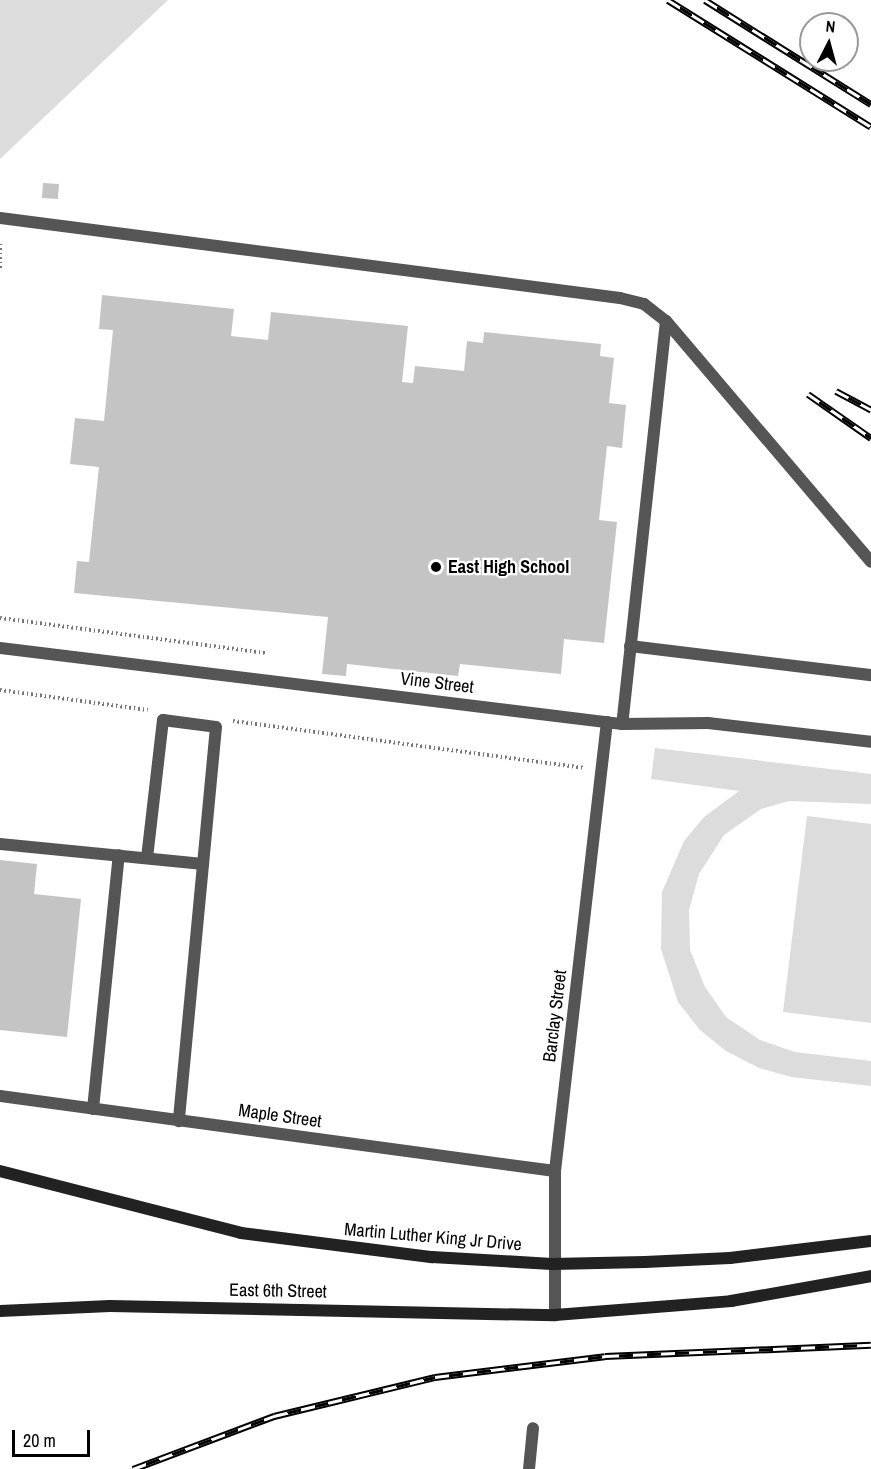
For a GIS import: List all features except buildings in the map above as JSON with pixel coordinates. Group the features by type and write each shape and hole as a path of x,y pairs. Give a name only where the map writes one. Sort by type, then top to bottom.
{"main road":[{"name":"Martin Luther King Jr Drive","path":"0,1171 241,1233 364,1251 552,1264 730,1258 871,1241"},
{"path":"555,1315 731,1301 871,1276"},
{"name":"East 6th Street","path":"0,1311 110,1305 555,1315"}],"street":[{"path":"0,218 620,298 644,304 666,321 871,562"},
{"path":"622,724 666,321"},
{"path":"630,646 871,675"},
{"name":"Vine Street","path":"0,648 622,724 708,723 871,742"},
{"path":"147,858 163,720 216,727 179,1121"},
{"name":"Barclay Street","path":"555,1315 552,1264 555,1171 607,722"},
{"path":"0,844 203,864"},
{"path":"93,1109 119,855"},
{"name":"Maple Street","path":"0,1096 555,1171"},
{"path":"529,1469 533,1428"}],"path":[{"path":"0,244 0,268"},
{"path":"0,618 267,653"},
{"path":"0,690 153,710"},
{"path":"222,719 584,767"}],"shaded area":[{"path":"0,0 168,0 0,159"},
{"path":"655,748 871,774 871,804 789,801 761,809 724,835 699,874 689,910 690,950 705,987 726,1017 760,1040 795,1052 871,1061 871,1086 791,1077 759,1068 726,1051 700,1030 678,1002 661,949 662,892 684,841 704,817 739,791 651,779"},
{"path":"807,816 871,824 871,1023 783,1012"}],"railway":[{"path":"668,0 871,127"},
{"path":"705,0 871,104"},
{"path":"836,391 871,410"},
{"path":"808,394 871,438"},
{"path":"133,1469 274,1416 435,1377 605,1356 871,1345"}],"place":[{"name":"East High School","path":"436,567"}]}
